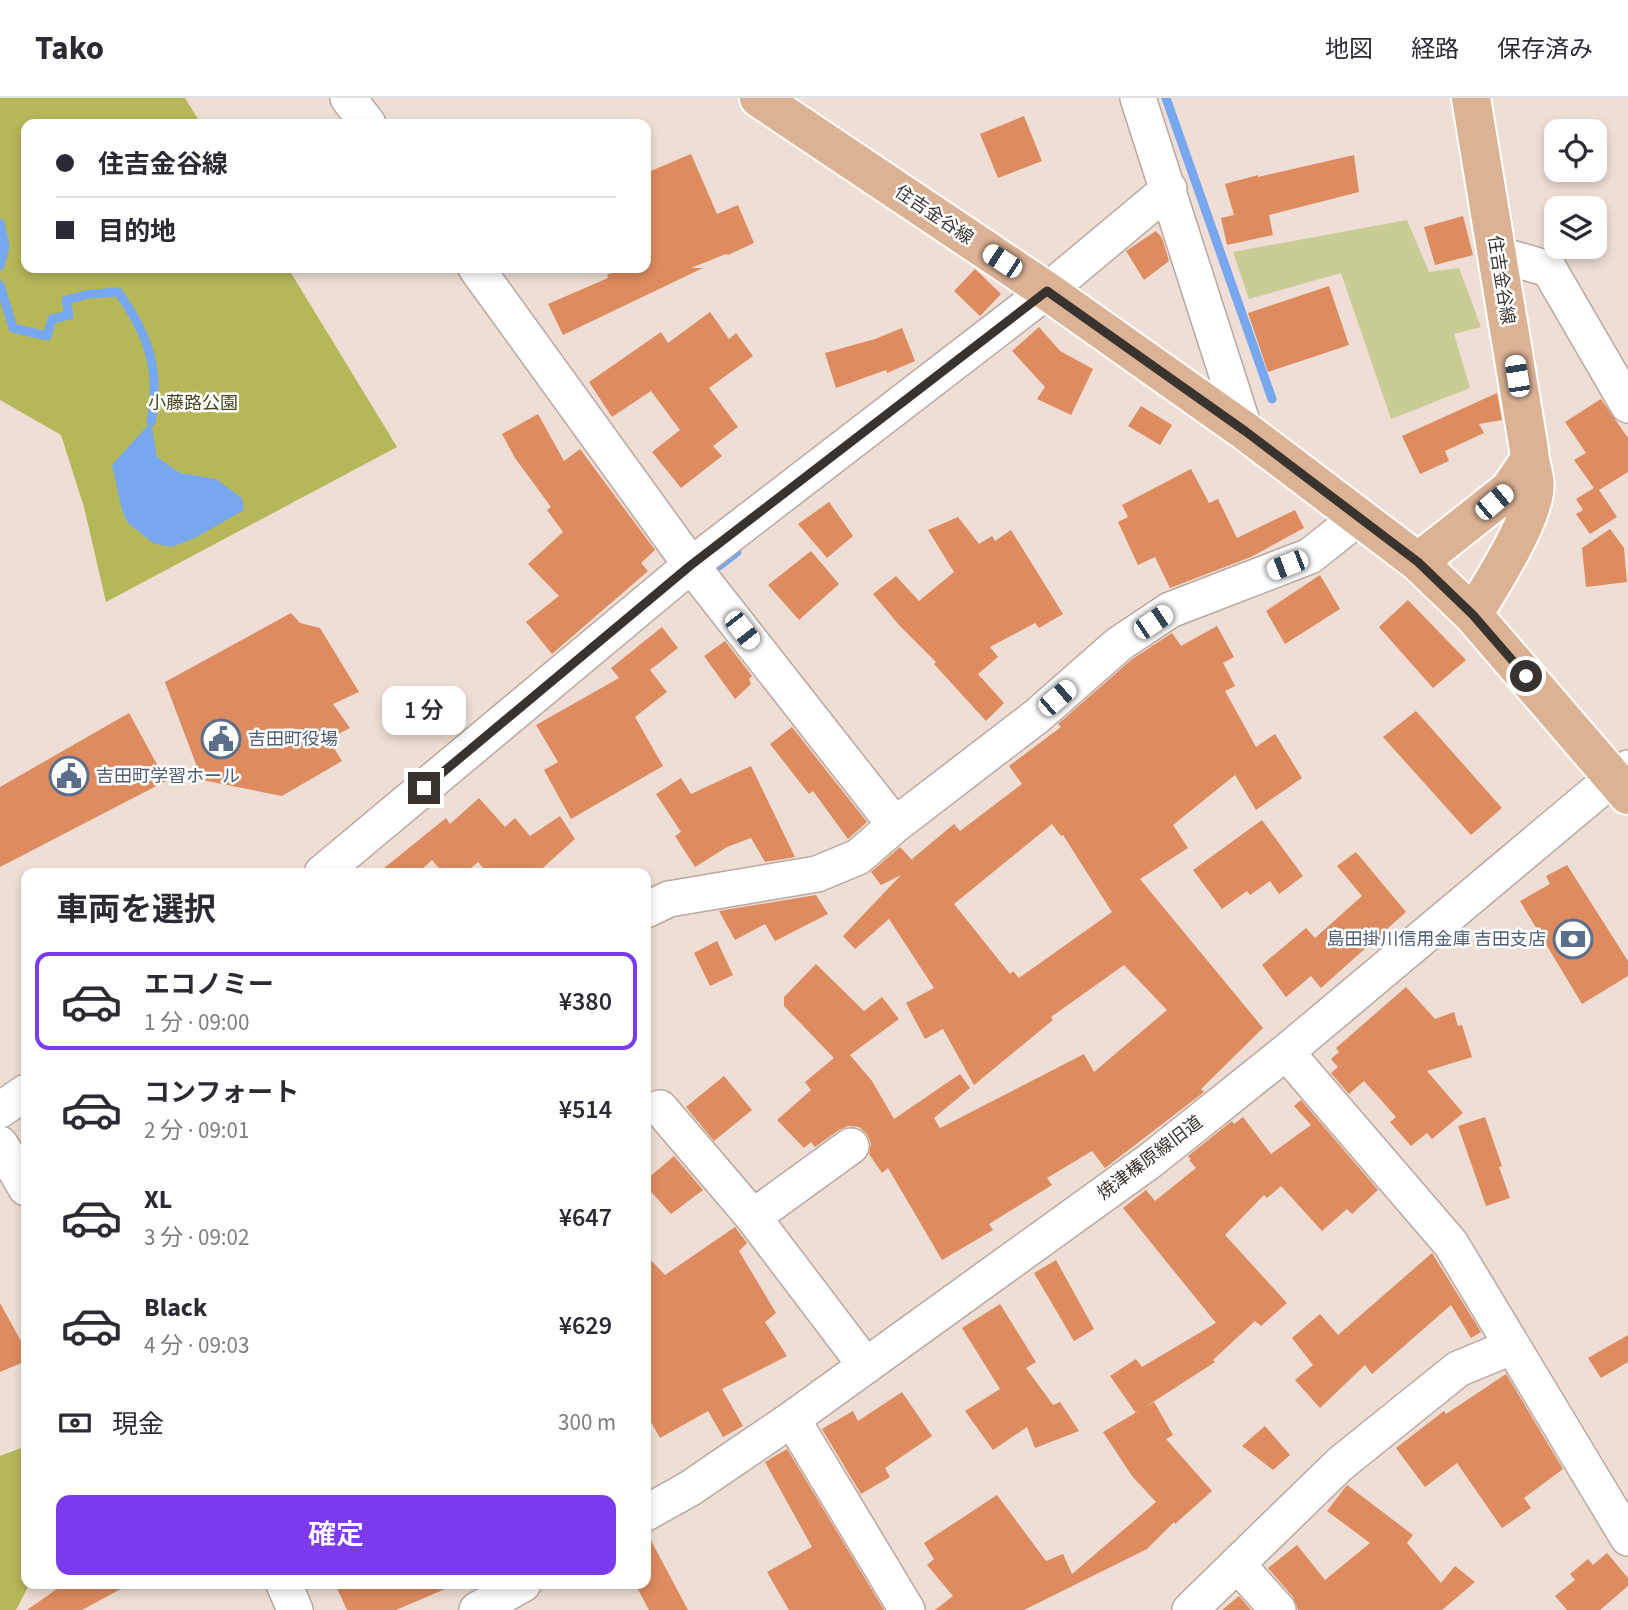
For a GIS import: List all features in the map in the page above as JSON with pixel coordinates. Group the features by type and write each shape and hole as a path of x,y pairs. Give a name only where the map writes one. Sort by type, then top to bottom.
{"main road":[{"name":"住吉金谷線","path":"759,98 1047,291 1245,431 1418,562 1473,615 1623,780"},
{"name":"住吉金谷線","path":"1471,98 1535,491 1528,514 1473,615"},
{"path":"1418,562 1509,490 1529,461"}],"street":[{"path":"348,98 364,119"},
{"path":"1138,98 1245,431"},
{"path":"328,868 691,565 1047,291 1169,189"},
{"path":"1497,254 1549,269 1628,405"},
{"path":"480,273 691,565 895,825"},
{"path":"651,908 669,899 817,874 858,857 895,825 1037,716 1119,644 1170,610 1310,556 1359,517"},
{"name":"焼津榛原線旧道","path":"651,1510 689,1489 792,1419 1151,1160 1623,780"},
{"path":"1286,1052 1451,1244 1628,1538"},
{"path":"0,1110 21,1095"},
{"path":"660,1108 753,1217 866,1366"},
{"path":"0,1144 21,1180"},
{"path":"753,1217 851,1146"},
{"path":"1191,1610 1340,1464 1458,1369 1511,1347"},
{"path":"792,1419 908,1610"},
{"path":"1237,1564 1278,1610"},
{"path":"286,1589 295,1610"},
{"path":"477,1610 514,1589"}],"green space":[{"name":"小藤路公園","path":"0,98 185,98 198,119 21,119 21,273 291,273 397,447 106,602 84,507 61,435 0,400"},
{"path":"1407,220 1429,272 1459,268 1481,327 1454,334 1470,388 1391,419 1341,273 1249,299 1233,252"},
{"path":"21,1448 21,1589 27,1589 16,1610 0,1610 0,1456"}],"water":[{"path":"151,422 157,457 180,473 216,479 242,498 244,510 193,539 171,547 153,543 128,523 122,510 112,465"}],"building":[{"path":"1024,116 1042,161 998,178 980,134"},
{"path":"691,154 717,214 738,205 754,243 691,268 703,268 563,335 548,304 608,278 607,275 611,273 651,273 651,171"},
{"path":"1354,155 1359,192 1269,215 1273,235 1227,245 1221,218 1234,215 1225,184"},
{"path":"1463,216 1473,255 1435,265 1424,227"},
{"path":"1156,231 1162,238 1169,261 1144,280 1126,251"},
{"path":"975,269 1001,294 980,316 954,291"},
{"path":"1329,286 1349,345 1268,372 1248,313"},
{"path":"710,312 729,339 736,333 753,356 709,388 738,427 713,446 722,456 681,488 652,452 680,430 651,391 612,417 589,382 661,332 668,343"},
{"path":"1039,327 1060,351 1093,369 1071,415 1037,399 1045,387 1012,351"},
{"path":"902,328 915,361 887,373 886,370 836,388 825,353 875,339"},
{"path":"1497,393 1502,420 1479,424 1484,433 1445,451 1449,461 1420,474 1402,436"},
{"path":"1601,399 1628,438 1628,472 1599,490 1617,517 1590,534 1576,514 1583,510 1576,499 1594,488 1574,460 1586,453 1565,422"},
{"path":"1141,406 1172,425 1160,445 1128,426"},
{"path":"538,414 564,461 580,449 655,550 641,563 648,571 552,654 526,622 559,596 528,564 563,532 547,510 551,507 515,458 502,434"},
{"path":"1191,469 1209,503 1218,499 1237,538 1295,510 1304,528 1251,557 1170,588 1155,557 1138,565 1118,522 1128,517 1122,505"},
{"path":"829,502 853,536 827,558 798,524"},
{"path":"958,517 979,544 992,536 995,541 1011,530 1063,614 1039,628 1035,623 990,647 998,657 978,674 1004,703 986,721 873,594 896,576 919,601 954,572 928,530"},
{"path":"1610,529 1624,548 1627,582 1586,587 1582,548"},
{"path":"811,551 839,584 799,620 768,585"},
{"path":"1320,575 1340,609 1285,644 1266,611"},
{"path":"1408,600 1466,660 1433,688 1379,627"},
{"path":"291,613 300,623 320,628 359,692 333,704 350,728 328,739 342,761 282,796 202,780 165,682"},
{"path":"1217,626 1234,657 1223,663 1235,686 1225,691 1256,747 1275,734 1302,778 1256,810 1235,775 1173,825 1188,848 1140,879 1263,1028 1201,1089 1204,1092 1105,1168 1092,1151 1047,1178 1052,1185 989,1224 993,1230 942,1260 888,1168 882,1173 869,1154 871,1143 867,1134 859,1127 848,1126 815,1147 811,1142 804,1148 777,1120 811,1090 805,1082 834,1058 784,1006 784,997 816,964 864,1011 882,997 899,1019 850,1055 872,1081 894,1119 960,1074 970,1088 934,1118 940,1128 1084,1054 1094,1072 1167,1010 1124,965 1051,1017 1053,1020 974,1085 943,1029 925,1039 906,1003 934,988 889,919 855,949 843,936 901,875 881,885 871,872 900,847 914,862 912,859 954,824 960,831 1022,784 1009,766 1061,727 1058,724 1131,660 1172,633 1181,646","holes":["1052,824 1061,836 1063,835 1112,912 1019,978 1013,971 1010,974 954,904"]},
{"path":"662,627 678,648 650,670 667,692 635,717 663,766 571,819 544,770 558,762 536,725 619,678 611,668"},
{"path":"725,641 752,676 749,679 751,684 735,699 704,656"},
{"path":"1416,711 1502,808 1471,835 1383,737"},
{"path":"129,713 166,781 0,867 0,787"},
{"path":"792,727 867,822 848,839 813,791 809,794 770,744"},
{"path":"751,766 795,857 765,862 751,838 727,847 695,867 675,836 681,832 656,794 681,778 691,794"},
{"path":"479,798 505,827 515,818 530,836 560,816 575,839 543,868 483,868 478,862 471,868 439,868 432,860 423,868 384,868 446,818 450,824"},
{"path":"1262,820 1303,876 1279,894 1270,881 1250,895 1247,891 1222,909 1193,870"},
{"path":"1356,852 1406,912 1321,988 1311,976 1286,997 1262,965 1306,928 1315,938 1362,896 1337,866"},
{"path":"1567,865 1628,961 1628,976 1582,1004 1520,901 1550,884 1546,876"},
{"path":"816,895 828,914 775,941 765,924 735,940 719,911"},
{"path":"717,941 733,975 710,986 694,953"},
{"path":"1406,987 1435,1019 1454,1012 1458,1026 1462,1025 1472,1057 1427,1071 1463,1113 1432,1139 1427,1133 1411,1146 1390,1122 1396,1117 1364,1081 1349,1094 1331,1073 1338,1067 1331,1059 1339,1052 1336,1048"},
{"path":"724,1076 752,1110 714,1141 686,1107"},
{"path":"1301,1100 1378,1190 1352,1214 1347,1209 1322,1231 1281,1186 1267,1198 1264,1195 1225,1235 1287,1303 1261,1326 1255,1321 1213,1360 1215,1362 1136,1413 1110,1376 1136,1359 1142,1367 1216,1323 1123,1208 1146,1190 1155,1201 1196,1168 1188,1156 1232,1121 1234,1124 1243,1117 1271,1154 1311,1125 1294,1106"},
{"path":"1485,1117 1510,1198 1486,1206 1458,1126"},
{"path":"674,1156 703,1190 671,1214 651,1192 651,1176"},
{"path":"735,1227 747,1243 739,1251 776,1313 765,1322 787,1356 722,1389 743,1426 723,1437 708,1411 660,1438 651,1422 651,1260 665,1275"},
{"path":"1432,1253 1481,1332 1471,1338 1451,1305 1372,1374 1365,1365 1320,1408 1295,1380 1313,1365 1292,1338 1320,1314 1338,1335"},
{"path":"1056,1260 1094,1329 1074,1341 1034,1273"},
{"path":"0,1303 21,1341 21,1363 0,1372"},
{"path":"1000,1304 1036,1362 1026,1368 1053,1405 1060,1402 1079,1431 1035,1448 1027,1427 993,1450 965,1411 1000,1389 962,1328"},
{"path":"1628,1335 1628,1362 1601,1378 1588,1358"},
{"path":"1506,1374 1563,1469 1524,1498 1531,1508 1502,1528 1457,1463 1425,1487 1396,1448 1444,1411 1446,1414"},
{"path":"902,1392 932,1436 885,1468 890,1477 861,1494 822,1429 853,1411 858,1421"},
{"path":"1154,1402 1173,1435 1166,1439 1212,1491 1175,1524 1174,1522 1147,1549 1024,1610 935,1610 953,1596 927,1565 934,1559 924,1543 997,1495 1046,1561 1063,1554 1072,1574 1156,1502 1132,1476 1103,1432"},
{"path":"1265,1426 1290,1455 1273,1470 1242,1446"},
{"path":"787,1449 884,1610 789,1610 767,1572 812,1547 765,1462"},
{"path":"1347,1485 1413,1535 1407,1543 1441,1583 1455,1566 1475,1582 1442,1610 1298,1610 1293,1597 1268,1568 1297,1545 1325,1580 1370,1543 1327,1511"},
{"path":"651,1541 688,1610 649,1610 638,1589 651,1589"},
{"path":"1607,1553 1628,1578 1628,1586 1600,1610 1567,1610 1555,1596 1575,1580 1570,1574 1588,1559 1593,1565"},
{"path":"57,1589 121,1589 82,1610 27,1610"},
{"path":"337,1589 445,1589 396,1610 347,1610"},
{"path":"1239,1596 1251,1610 1222,1610"}],"waterway":[{"path":"1166,98 1272,399"},
{"path":"0,223 5,246 0,266"},
{"path":"0,285 13,328 47,336 52,319 69,315 66,300 90,294 118,292 137,323 150,353 154,386 151,422"},
{"path":"719,566 737,552"}],"place":[{"name":"吉田町役場","path":"221,739"},
{"name":"吉田町学習ホール","path":"69,776"},
{"name":"島田掛川信用金庫 吉田支店","path":"1573,939"}],"route":[{"path":"424,788 691,565 1047,291 1245,431 1418,562 1473,615 1526,676"}]}
